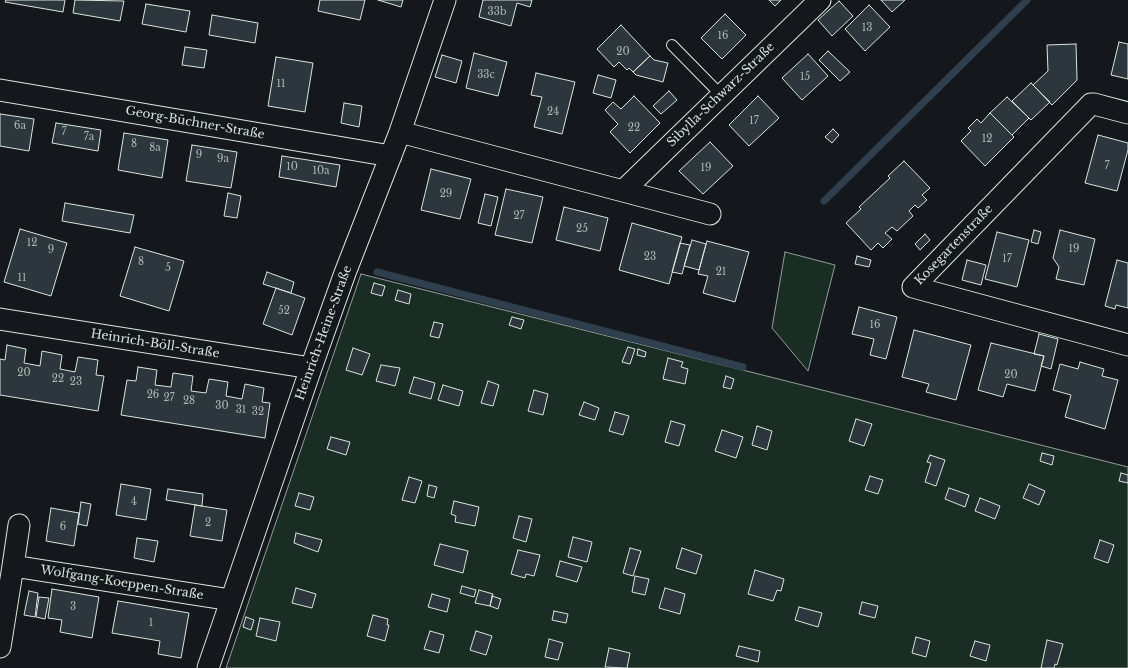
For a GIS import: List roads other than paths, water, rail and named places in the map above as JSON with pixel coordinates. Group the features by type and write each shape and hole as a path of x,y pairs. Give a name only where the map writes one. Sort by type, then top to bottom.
{"street":[{"name":"Heinrich-Heine-Straße","path":"208,668 311,368 345,273 400,132 445,0"},
{"name":"Sibylla-Schwarz-Straße","path":"623,191 820,0"},
{"name":"Georg-Büchner-Straße","path":"0,90 391,156"},
{"name":"Kosegartenstraße","path":"1128,113 1091,104 913,287 1128,345"},
{"path":"400,132 710,214"},
{"name":"Heinrich-Böll-Straße","path":"0,319 311,368"},
{"path":"0,648 19,525"},
{"name":"Wolfgang-Koeppen-Straße","path":"13,566 231,600"}],"lane":[{"path":"672,45 721,95"}],"waterway":[{"path":"824,201 1027,0"},
{"path":"377,272 743,367"}]}
